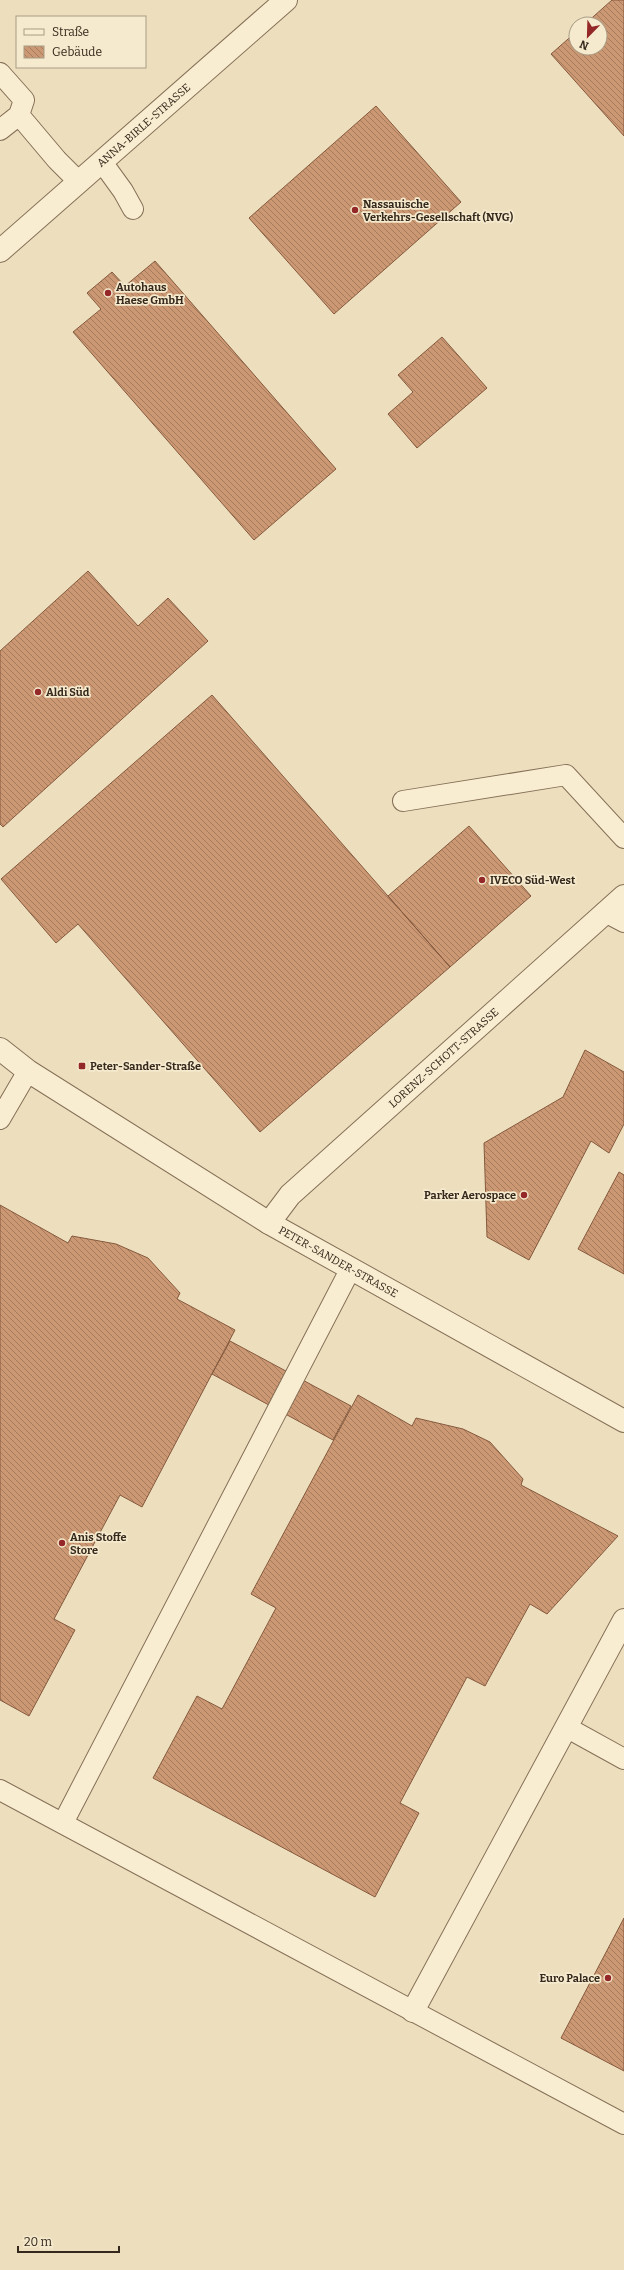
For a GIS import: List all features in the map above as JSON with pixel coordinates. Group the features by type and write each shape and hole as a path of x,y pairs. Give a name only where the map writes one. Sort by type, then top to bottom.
{"street":[{"name":"ANNA-BIRLE-STRASSE","path":"0,250 286,0"},
{"name":"LORENZ-SCHOTT-STRASSE","path":"269,1223 290,1195 615,917 624,896"},
{"name":"PETER-SANDER-STRASSE","path":"0,1049 28,1071 269,1223 350,1270 624,1421"},
{"path":"413,2011 624,1620"}],"lane":[{"path":"0,73 24,100 19,114 0,130"},
{"path":"19,114 57,160 79,182"},
{"path":"102,162 123,191 133,209"},
{"path":"403,801 566,775 624,838"},
{"path":"0,1119 28,1071"},
{"path":"63,1823 350,1270"},
{"path":"566,1728 624,1759"},
{"path":"0,1790 624,2124"}],"building":[{"path":"612,0 624,0 624,136 551,54 568,39 568,56 608,56 608,16 594,16"},
{"name":"Nassauische Verkehrs-Gesellschaft (NVG)","path":"376,106 461,202 334,314 249,218"},
{"path":"155,261 336,469 254,540 73,332 101,309 87,293 112,272 125,286"},
{"path":"442,337 487,388 417,448 388,414 413,392 398,375"},
{"path":"88,571 138,626 168,598 208,641 3,827 0,824 0,651"},
{"path":"212,695 450,967 260,1132 78,924 56,943 1,879"},
{"path":"469,826 531,896 450,967 388,896"},
{"name":"Parker Aerospace","path":"585,1050 624,1072 624,1124 609,1153 591,1141 529,1260 487,1237 484,1143 563,1097"},
{"path":"619,1172 624,1175 624,1274 578,1249"},
{"path":"0,1205 68,1243 72,1236 116,1244 148,1258 180,1293 177,1299 235,1330 142,1507 120,1495 54,1619 75,1630 29,1716 0,1700"},
{"path":"230,1341 351,1406 333,1440 212,1374"},
{"path":"358,1395 412,1426 416,1418 463,1429 490,1442 523,1479 521,1485 618,1536 547,1614 530,1604 485,1686 467,1677 400,1803 419,1813 375,1897 153,1778 197,1696 222,1709 276,1608 251,1594"},
{"name":"Euro Palace","path":"624,1918 624,2071 561,2038"}],"place":[{"name":"Nassauische Verkehrs-Gesellschaft (NVG)","path":"355,210"},
{"name":"Autohaus Haese GmbH","path":"108,293"},
{"name":"Aldi Süd","path":"38,692"},
{"name":"IVECO Süd-West","path":"482,880"},
{"name":"Peter-Sander-Straße","path":"82,1066"},
{"name":"Parker Aerospace","path":"524,1195"},
{"name":"Anis Stoffe Store","path":"62,1543"},
{"name":"Euro Palace","path":"608,1978"}]}
